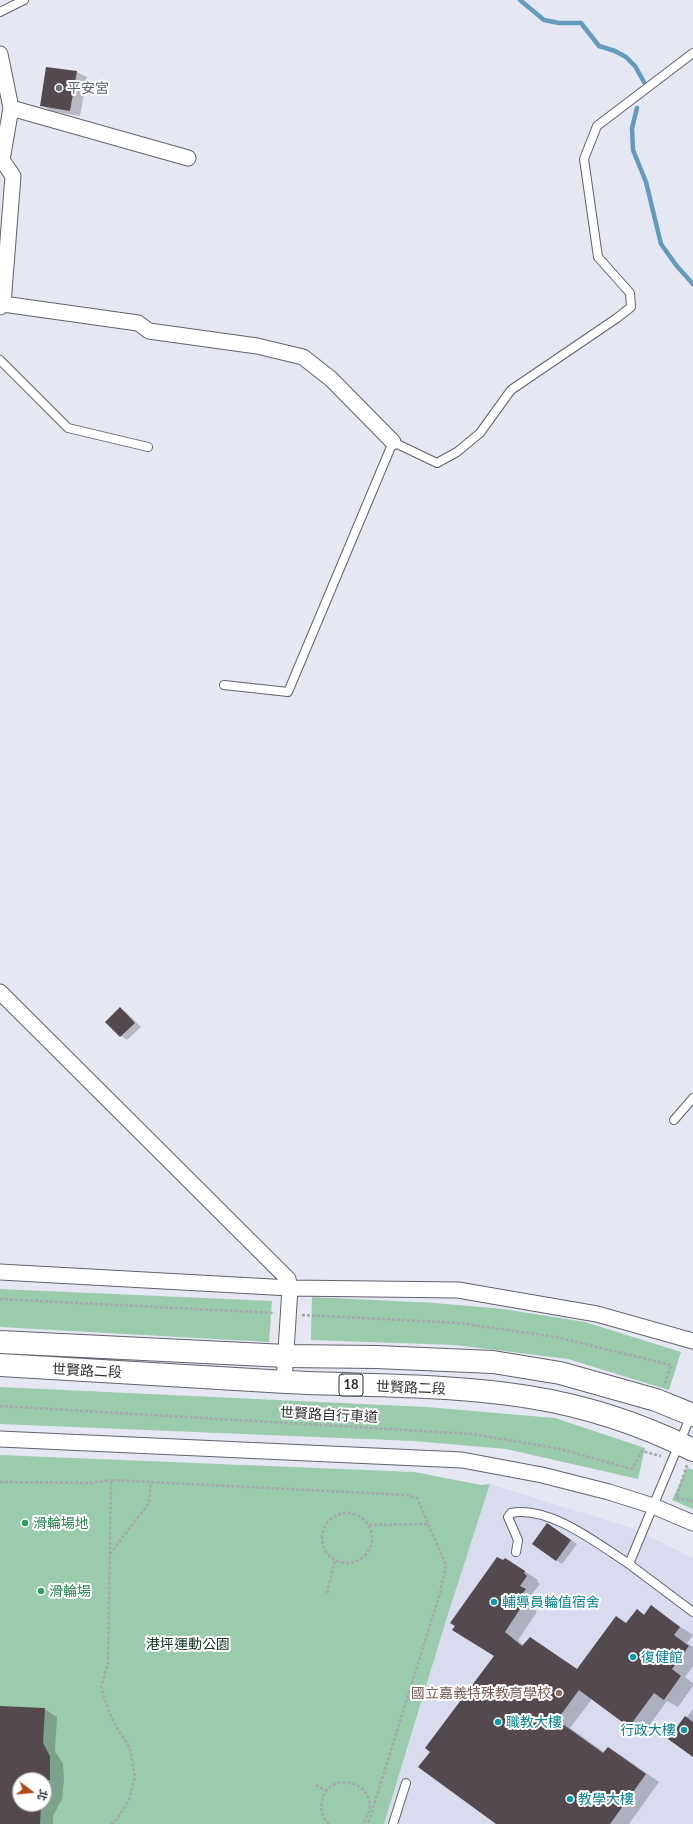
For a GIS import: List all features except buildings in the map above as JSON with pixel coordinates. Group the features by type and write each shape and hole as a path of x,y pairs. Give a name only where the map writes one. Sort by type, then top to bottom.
{"main road":[{"name":"世賢路二段","path":"0,1342 286,1356 376,1357 493,1362 560,1373 656,1400 692,1413"},
{"name":"世賢路二段","path":"0,1365 284,1382 467,1390 530,1397 580,1409 638,1426 687,1452"}],"street":[{"path":"0,54 10,108 2,160 13,176 2,306 138,323 149,331 257,346 303,357 331,378 393,442"},
{"path":"10,108 188,158"},
{"path":"0,992 288,1279 290,1288 284,1382"},
{"path":"0,1272 290,1288 458,1290 597,1314 693,1341"},
{"path":"0,1439 462,1460 542,1475 609,1492 653,1506 693,1523"}],"lane":[{"path":"0,12 24,0"},
{"path":"224,685 288,692 393,442 437,463 457,452 480,433 511,390 618,318 631,307 630,293 598,257 584,158 597,126 693,53"},
{"path":"0,360 68,428 148,447"},
{"path":"674,1120 693,1098"},
{"path":"629,1564 653,1506 687,1452 692,1413"},
{"path":"516,1552 518,1540 508,1517 510,1513 522,1510 566,1523 629,1564 693,1612"},
{"path":"393,1824 406,1783"}],"path":[{"path":"0,1299 274,1313"},
{"path":"314,1315 459,1322 556,1337 671,1365 662,1393"},
{"name":"世賢路自行車道","path":"0,1406 473,1434 560,1449 632,1469 642,1451"},
{"path":"687,1452 676,1498 693,1501"},
{"path":"111,1480 108,1663 100,1687 114,1723 130,1748 135,1777 128,1800 117,1819 111,1824"},
{"path":"0,1482 90,1483 111,1480 406,1495 417,1498 446,1565 440,1593 368,1824"},
{"path":"110,1554 149,1503 151,1482"},
{"path":"352,1513 364,1518 372,1532 373,1541 371,1549 366,1556 359,1561 342,1563 335,1560 328,1555 322,1540 325,1527 332,1518 340,1514 352,1513"},
{"path":"369,1525 428,1524"},
{"path":"328,1593 335,1560"},
{"path":"329,1824 322,1814 321,1807 326,1791 339,1782 347,1781 355,1783 362,1788 367,1794 370,1802 367,1818 362,1824"},
{"path":"316,1785 326,1791"}],"shaded area":[{"name":"國立嘉義特殊教育學校","path":"490,1484 635,1529 693,1558 693,1824 384,1824 448,1614"}],"green space":[{"path":"0,1289 272,1301 269,1342 0,1327"},
{"path":"312,1297 435,1303 503,1309 585,1322 681,1352 669,1390 568,1359 455,1345 311,1340"},
{"path":"0,1387 427,1407 555,1418 645,1448 638,1479 506,1449 414,1441 0,1424"},
{"name":"港坪運動公園","path":"0,1455 414,1472 481,1485 490,1484 448,1614 384,1824 0,1824"},
{"path":"687,1468 693,1470 693,1509 672,1500"}],"waterway":[{"path":"520,0 544,20 559,23 581,23 599,46 615,51 626,57 635,66 644,82"},
{"path":"637,108 632,128 633,150 646,182 661,244 676,265 693,284"}],"place":[{"name":"平安宮","path":"59,88"},
{"name":"滑輪場地","path":"25,1523"},
{"name":"滑輪場","path":"41,1591"},
{"name":"輔導員輪值宿舍","path":"494,1602"},
{"name":"復健館","path":"633,1657"},
{"name":"國立嘉義特殊教育學校","path":"559,1693"},
{"name":"職教大樓","path":"498,1722"},
{"name":"行政大樓","path":"684,1730"},
{"name":"教學大樓","path":"570,1799"}]}
